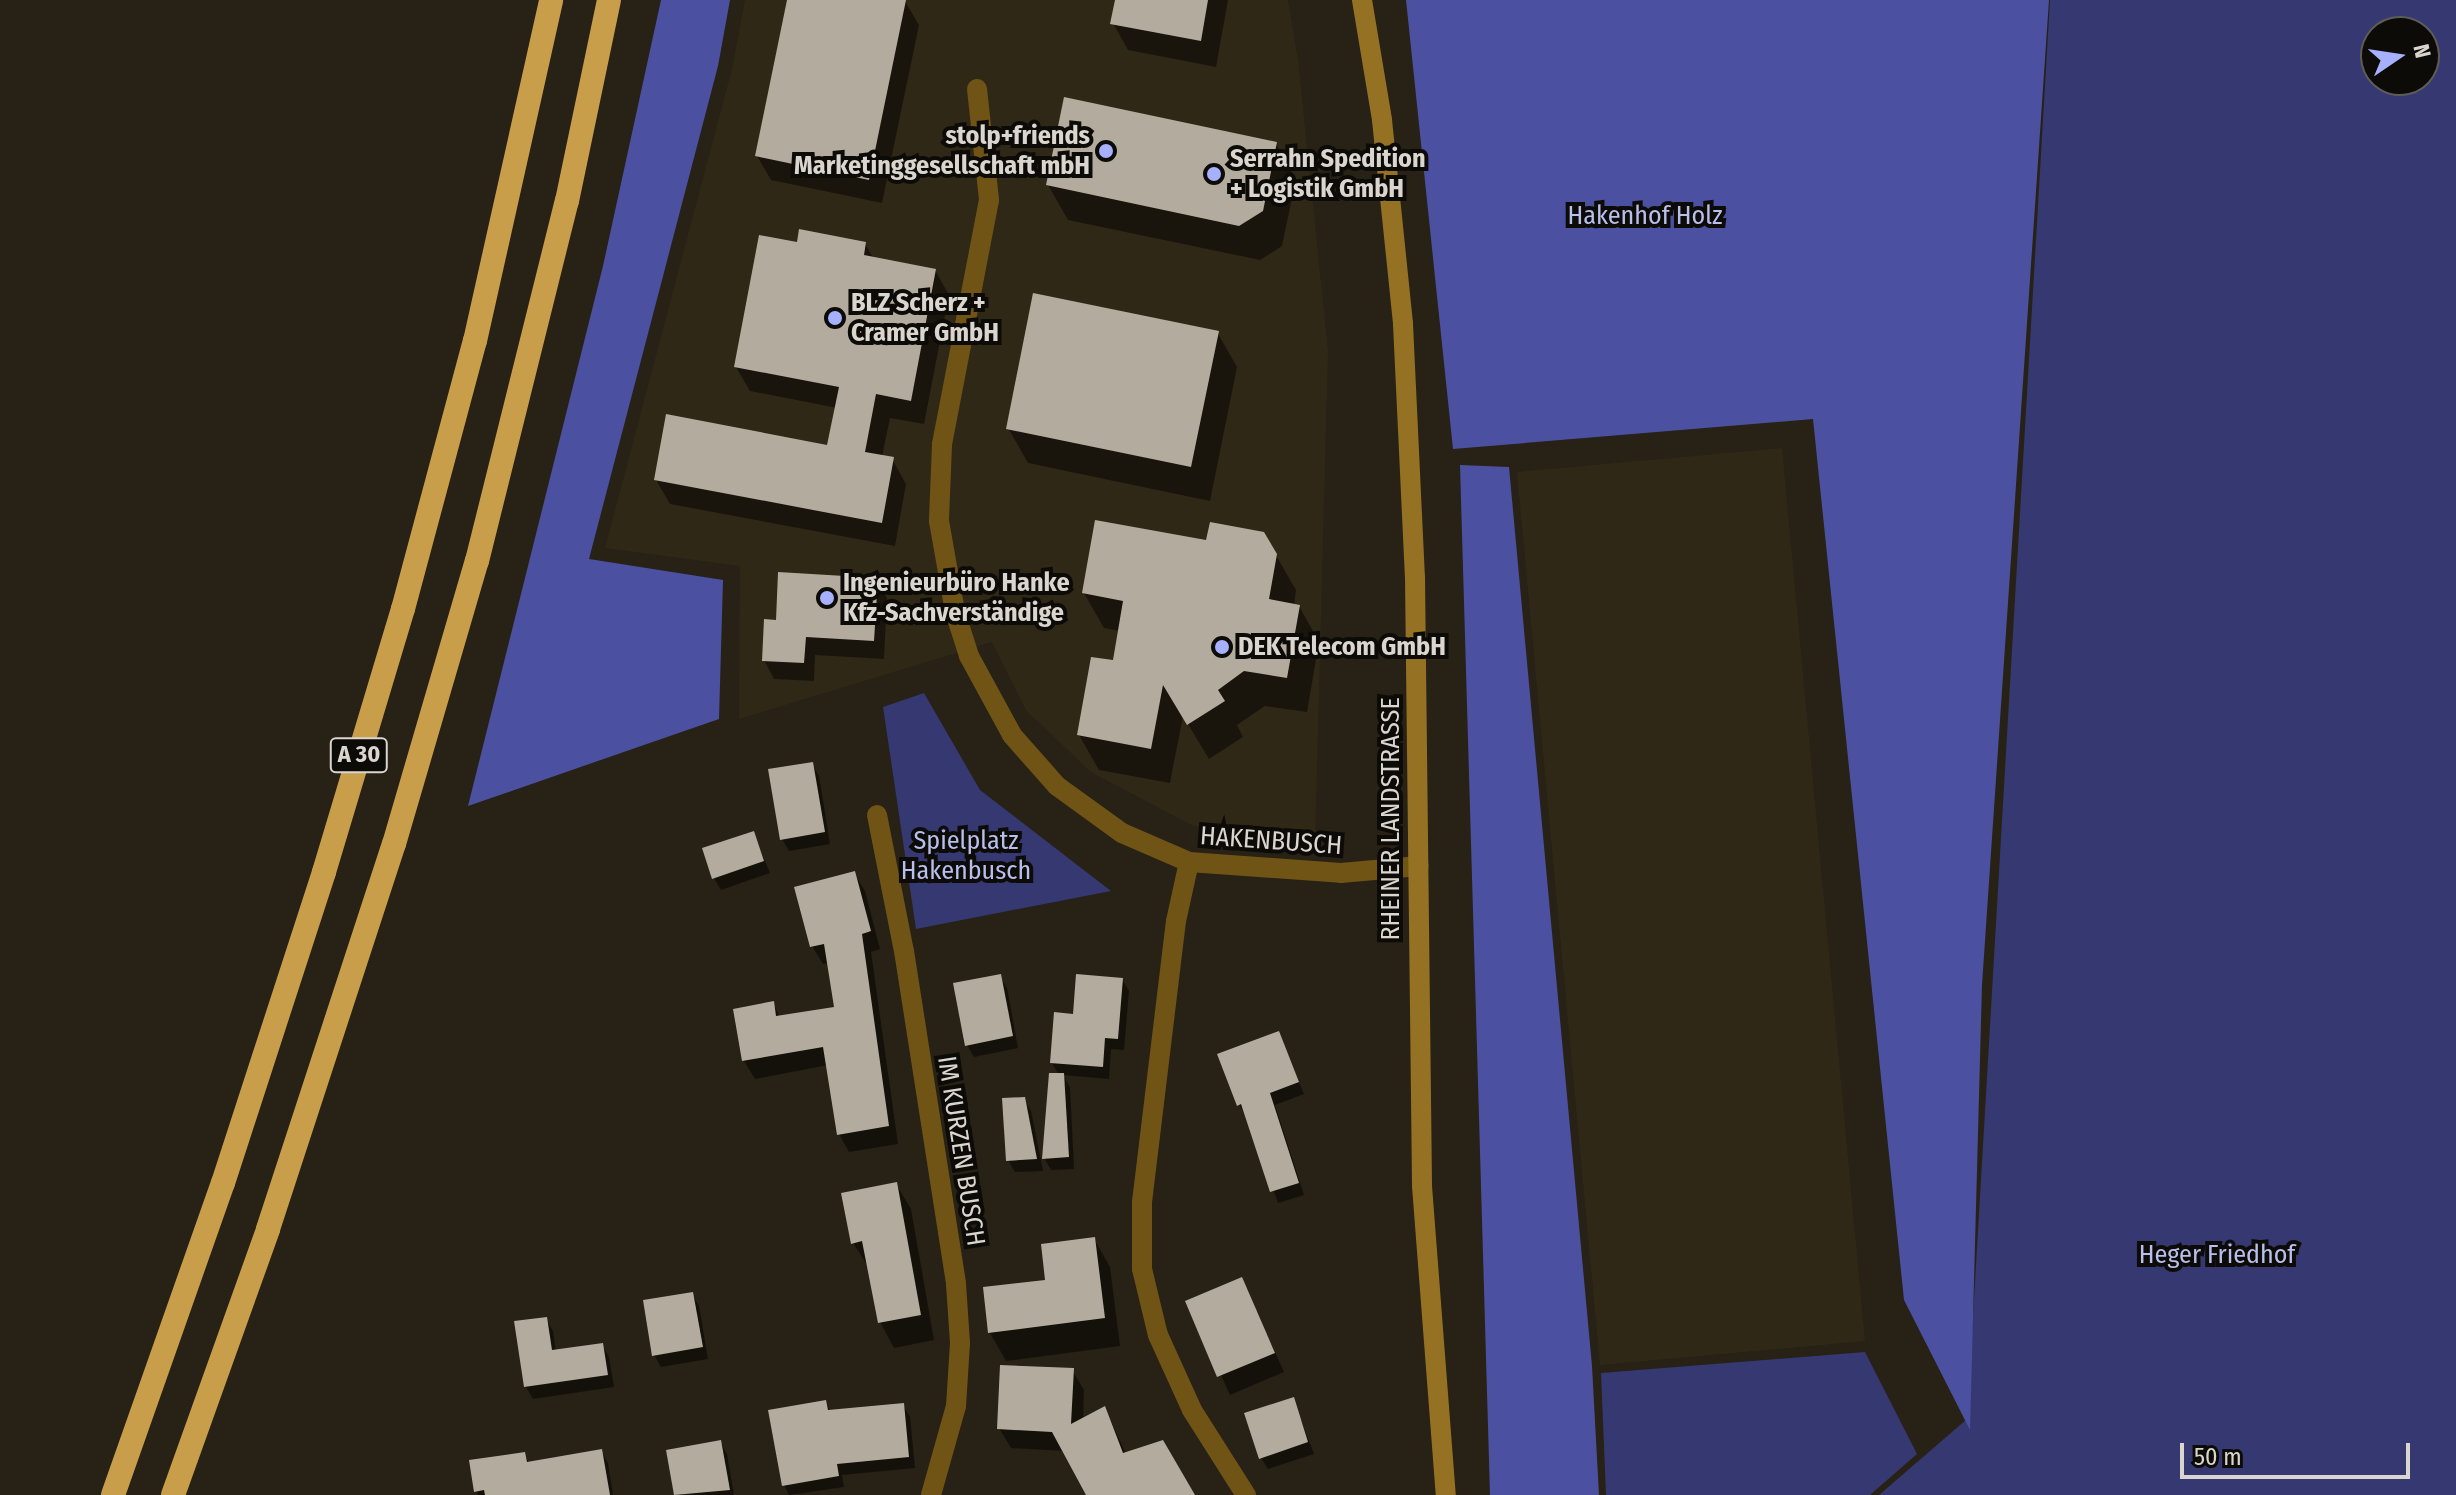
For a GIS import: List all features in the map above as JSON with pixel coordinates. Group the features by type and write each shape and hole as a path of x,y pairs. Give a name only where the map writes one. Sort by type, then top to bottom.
{"highway":[{"name":"A 30","path":"113,1495 223,1183 324,872 403,609 475,341 551,0"},
{"name":"A 30","path":"173,1495 268,1229 403,814 477,561 567,201 609,0"}],"street":[{"name":"RHEINER LANDSTRASSE","path":"1362,0 1382,120 1403,324 1415,577 1419,866 1417,1008 1422,1186 1446,1495"},
{"name":"HAKENBUSCH","path":"977,89 989,200 942,445 939,521 955,612 969,656 1012,735 1057,786 1122,833 1189,862 1341,873 1419,866"},
{"name":"IM KURZEN BUSCH","path":"877,815 904,951 956,1284 960,1343 956,1406 931,1495"},
{"path":"1189,862 1176,921 1142,1201 1142,1269 1158,1335 1192,1410 1246,1495"}],"shaded area":[{"path":"745,0 1288,0 1298,60 1328,351 1315,842 1193,826 1091,772 1026,710 992,642 739,719 740,566 605,548 732,69"},
{"path":"1782,448 1865,1341 1600,1365 1517,472"}],"green space":[{"path":"661,0 730,0 718,66 589,559 723,580 719,719 468,806 603,266"},
{"name":"Hakenhof Holz","path":"1406,0 2049,0 1982,985 1970,1430 1904,1300 1813,419 1453,449"},
{"name":"Heger Friedhof","path":"2050,0 2456,0 2456,1495 1879,1495 1967,1419"},
{"path":"1460,465 1509,467 1592,1366 1599,1495 1490,1495"},
{"name":"Spielplatz Hakenbusch","path":"924,693 980,790 1111,891 916,929 883,707"},
{"path":"1865,1352 1917,1454 1870,1495 1606,1495 1601,1373"}],"building":[{"path":"787,0 906,0 869,180 755,156"},
{"path":"1115,0 1208,0 1201,41 1110,24"},
{"path":"1064,97 1277,142 1263,211 1239,226 1046,185"},
{"path":"799,229 866,242 864,255 936,269 911,401 876,394 865,452 894,457 882,523 654,480 666,414 827,445 839,387 734,367 759,235 797,242"},
{"path":"1033,293 1219,331 1191,467 1006,429"},
{"path":"1095,520 1206,540 1210,522 1264,532 1277,554 1269,599 1300,605 1287,678 1244,671 1218,690 1225,701 1187,725 1163,685 1151,749 1077,735 1091,657 1113,660 1123,601 1082,593"},
{"name":"Ingenieurbüro Hanke Kfz-Sachverständige","path":"778,572 878,578 874,641 806,637 804,663 762,661 764,619 776,620"},
{"path":"813,762 825,832 780,840 768,769"},
{"path":"754,831 764,861 712,879 702,848"},
{"path":"855,871 871,931 862,934 889,1126 837,1135 823,1047 742,1061 733,1009 774,1001 776,1016 834,1007 824,944 810,947 794,887"},
{"path":"1001,974 1013,1036 965,1046 953,983"},
{"path":"1076,974 1123,978 1118,1039 1105,1038 1103,1067 1050,1063 1054,1012 1073,1014"},
{"path":"1279,1031 1299,1082 1270,1093 1299,1183 1270,1192 1241,1104 1237,1106 1217,1054"},
{"path":"1049,1073 1064,1073 1069,1157 1042,1159"},
{"path":"1025,1097 1037,1159 1006,1161 1002,1098"},
{"path":"897,1182 921,1315 878,1323 862,1241 851,1244 841,1193"},
{"path":"1095,1237 1105,1318 988,1333 983,1287 1045,1280 1041,1244"},
{"path":"1242,1277 1275,1353 1217,1377 1185,1301"},
{"path":"693,1292 703,1347 652,1356 643,1300"},
{"path":"547,1317 552,1350 603,1343 608,1375 524,1387 514,1321"},
{"path":"1000,1365 1074,1368 1071,1424 1105,1406 1123,1453 1163,1440 1195,1495 1086,1495 1052,1432 997,1429"},
{"path":"1294,1397 1308,1442 1259,1459 1244,1413"},
{"path":"826,1400 828,1410 904,1403 909,1457 837,1464 839,1476 782,1486 768,1410"},
{"path":"721,1440 730,1490 674,1495 666,1450"},
{"path":"602,1449 610,1495 485,1495 484,1490 474,1492 469,1460 525,1452 527,1462"}],"place":[{"name":"stolp+friends Marketinggesellschaft mbH","path":"1106,151"},
{"name":"Serrahn Spedition + Logistik GmbH","path":"1214,174"},
{"name":"BLZ Scherz + Cramer GmbH","path":"835,318"},
{"name":"Ingenieurbüro Hanke Kfz-Sachverständige","path":"827,598"},
{"name":"DEK Telecom GmbH","path":"1222,647"}]}
